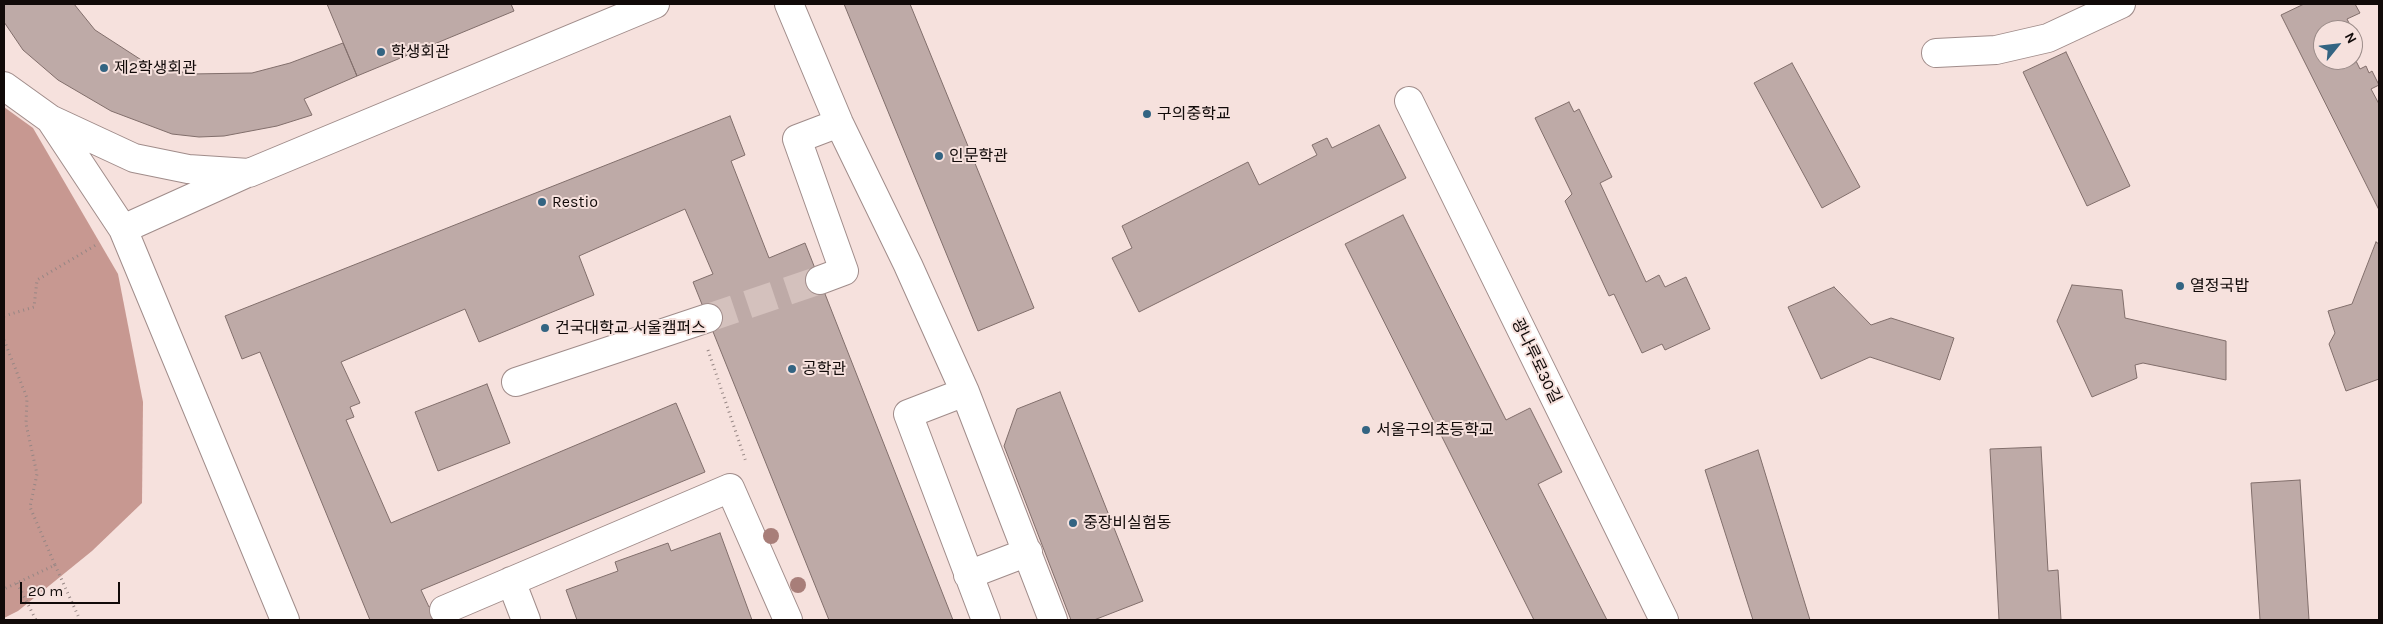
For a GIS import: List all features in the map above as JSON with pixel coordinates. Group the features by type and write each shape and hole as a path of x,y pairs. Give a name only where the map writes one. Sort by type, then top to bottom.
{"street":[{"path":"123,228 249,173 655,4"},
{"path":"790,4 839,123 908,266 965,392 1054,620"},
{"path":"1936,53 1996,50 2048,38 2121,4"},
{"path":"4,86 50,118 134,158 188,169 249,173"},
{"name":"광나루로30길","path":"1408,101 1664,620"},
{"path":"50,118 123,228 285,620"},
{"path":"820,280 844,271 797,139 839,123"},
{"path":"516,382 703,319"},
{"path":"965,392 908,414 986,620"},
{"path":"444,610 730,488 788,620"},
{"path":"968,575 1028,552"},
{"path":"511,581 526,620"}],"path":[{"path":"4,316 34,306 36,280 123,228"},
{"path":"703,319 749,472 730,488"},
{"path":"4,340 27,398 26,424 37,474 30,508 80,620"},
{"path":"4,589 55,564"},
{"path":"17,582 36,620"}],"shaded area":[{"path":"4,107 33,128 118,274 143,402 142,503 92,551 18,611 4,618"}],"building":[{"name":"제2학생회관","path":"4,4 74,4 95,30 146,63 190,74 252,73 290,63 343,43 357,76 304,99 312,115 277,126 224,136 199,137 172,134 111,111 58,80 23,50 4,22"},
{"name":"학생회관","path":"327,4 511,4 514,11 357,76"},
{"name":"인문학관","path":"844,4 910,4 1034,308 978,331"},
{"path":"2304,4 2355,4 2360,13 2348,20 2313,20 2313,70 2363,70 2366,66 2369,73 2372,71 2379,85 2371,89 2379,104 2379,210 2281,15"},
{"path":"2066,52 2130,186 2087,206 2023,72"},
{"path":"1792,63 1860,187 1822,208 1754,83"},
{"path":"1569,102 1574,112 1579,109 1612,177 1600,183 1646,282 1659,275 1665,287 1686,277 1710,329 1665,350 1662,344 1642,353 1614,294 1609,296 1565,201 1572,194 1535,118"},
{"name":"공학관","path":"730,116 745,155 731,161 769,258 805,243 953,620 829,620 693,282 713,274 685,209 579,256 594,295 479,342 465,309 341,362 360,403 350,407 354,417 346,420 391,523 676,403 705,472 421,590 429,607 441,602 448,620 370,620 260,352 242,359 225,316"},
{"path":"1379,125 1406,178 1139,312 1112,258 1132,248 1122,226 1248,162 1259,185 1317,155 1312,145 1327,138 1332,148"},
{"path":"1403,215 1506,420 1530,408 1562,472 1538,484 1607,620 1534,620 1345,244"},
{"path":"2376,242 2379,244 2379,379 2346,391 2329,344 2335,333 2328,311 2352,304"},
{"path":"2072,285 2122,290 2125,318 2226,341 2226,380 2143,363 2135,365 2137,378 2092,397 2057,321"},
{"path":"1834,287 1871,325 1891,318 1954,338 1940,380 1870,357 1821,379 1788,307"},
{"path":"487,384 510,443 438,471 415,412"},
{"name":"중장비실험동","path":"1060,392 1143,601 1094,620 1071,620 1004,446 1017,409"},
{"path":"2041,447 2048,571 2058,570 2061,620 1999,620 1990,449"},
{"path":"1758,450 1810,620 1753,620 1705,470"},
{"path":"2300,480 2309,620 2260,620 2251,483"},
{"path":"720,533 752,620 577,620 566,590 618,571 615,562 668,543 671,551"}],"tunnel":[{"path":"708,318 820,280"}],"place":[{"name":"학생회관","path":"381,52"},
{"name":"제2학생회관","path":"104,68"},
{"name":"구의중학교","path":"1147,114"},
{"name":"인문학관","path":"939,156"},
{"name":"Restio","path":"542,202"},
{"name":"열정국밥","path":"2180,286"},
{"name":"건국대학교 서울캠퍼스","path":"545,328"},
{"name":"공학관","path":"792,369"},
{"name":"서울구의초등학교","path":"1366,430"},
{"name":"중장비실험동","path":"1073,523"}]}
